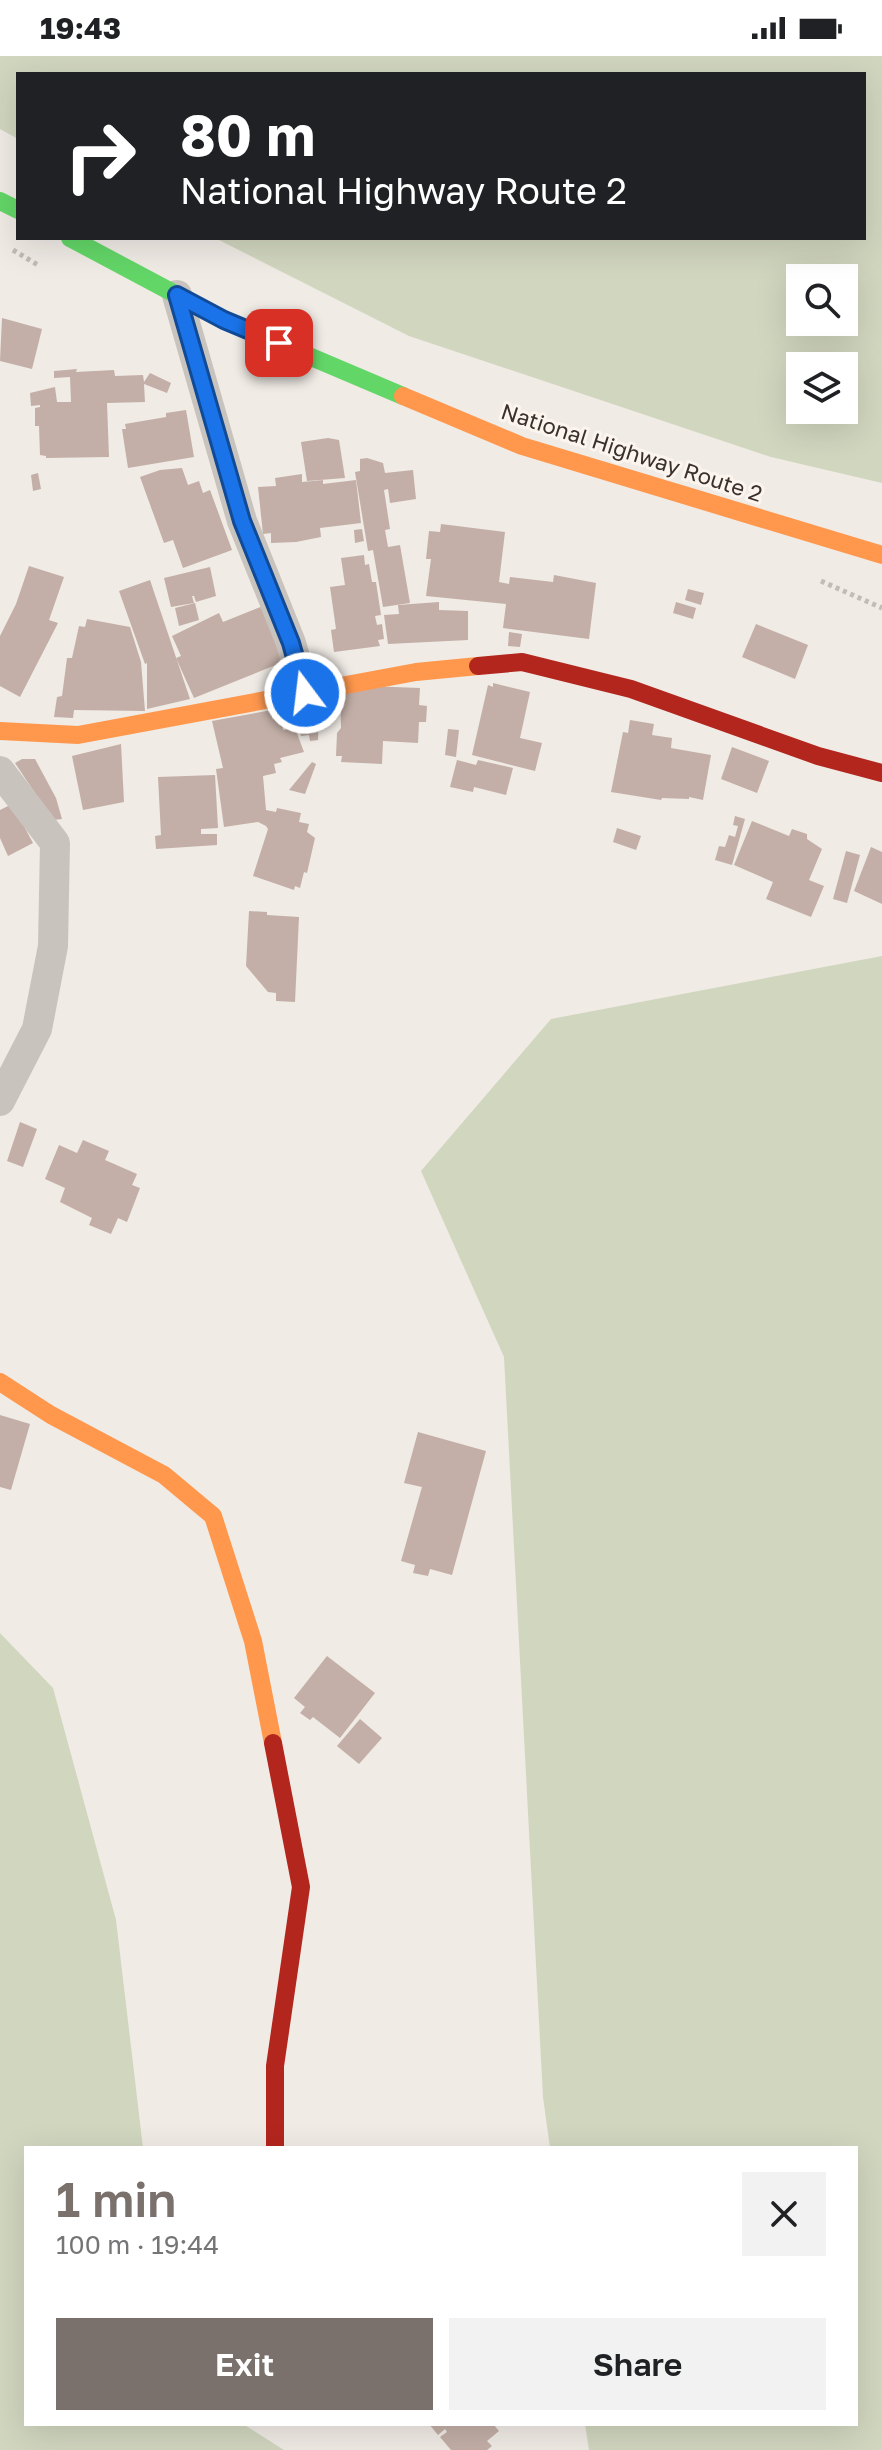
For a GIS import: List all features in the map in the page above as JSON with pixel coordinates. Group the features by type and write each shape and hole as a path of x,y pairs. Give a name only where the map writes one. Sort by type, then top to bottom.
{"main road":[{"name":"National Highway Route 2","path":"74,240 224,320 522,446 882,555"},
{"path":"0,731 78,735 416,672 522,662 631,689 818,756 882,773"},
{"path":"0,1382 51,1415 164,1475 213,1516 253,1641 301,1887 275,2066 275,2146"}],"street":[{"path":"177,295 242,521 291,643 305,693"},
{"path":"0,771 55,843 53,946 37,1029 0,1101"}],"green space":[{"path":"0,56 882,56 882,483 771,457 409,336 219,240 866,240 866,72 16,72 16,138 0,129"},
{"path":"882,956 882,2450 589,2450 585,2426 858,2426 858,2146 550,2146 543,2097 504,1357 421,1171 551,1019"},
{"path":"0,1633 53,1688 116,1920 143,2146 24,2146 24,2426 246,2426 284,2450 0,2450"}],"building":[{"path":"2,318 42,329 32,369 0,361"},
{"path":"77,369 76,372 114,370 115,376 143,375 144,382 150,373 171,383 167,393 144,384 145,402 107,403 109,457 46,458 40,455 39,426 35,426 35,408 40,405 31,406 30,393 55,387 57,402 71,402 70,377 54,378 54,371"},
{"path":"186,410 194,457 128,468 122,429 126,429 125,424"},
{"path":"328,438 339,440 345,478 307,481 301,442"},
{"path":"360,459 383,463 385,473 413,470 416,499 390,503 388,489 384,490 390,529 385,530 388,547 400,545 410,603 383,607 373,550 368,551 355,472 360,471"},
{"path":"182,468 188,485 199,481 203,493 210,490 232,550 183,568 173,540 164,543 140,477 160,470"},
{"path":"38,473 41,489 33,491 31,475"},
{"path":"302,474 302,482 323,480 323,484 356,480 361,523 320,528 321,537 271,543 271,533 263,534 258,487 276,486 275,478"},
{"path":"441,524 505,532 499,582 509,584 510,577 553,582 554,575 596,583 589,639 503,628 506,604 426,596 431,559 426,559 429,531 440,532"},
{"path":"362,529 364,541 355,543 354,530"},
{"path":"364,555 372,582 376,582 381,615 375,616 377,625 382,624 384,639 378,640 380,646 334,652 331,630 336,629 330,587 345,585 341,558"},
{"path":"29,566 64,577 49,620 58,623 20,697 0,686 0,636 16,604"},
{"path":"210,567 216,596 196,602 192,596 194,603 171,607 164,578"},
{"path":"150,580 190,699 147,709 147,663 119,591"},
{"path":"688,589 704,593 701,605 685,600"},
{"path":"439,602 439,610 468,611 468,640 388,644 384,615 399,614 398,605"},
{"path":"676,602 696,608 693,619 673,613"},
{"path":"195,603 199,620 179,626 175,608"},
{"path":"263,606 283,662 194,698 176,658 181,656 172,636 219,613 223,622"},
{"path":"87,619 130,627 141,662 145,711 74,710 73,718 54,717 57,697 62,696 67,658 72,658 79,626 85,627"},
{"path":"756,624 808,645 795,679 742,657"},
{"path":"509,632 522,634 520,647 508,646"},
{"path":"493,683 530,692 520,738 542,743 535,771 472,755 488,685 493,687"},
{"path":"340,685 420,688 419,705 427,706 426,722 419,722 418,743 383,741 382,764 341,762 342,756 336,756 337,733 341,728"},
{"path":"291,695 319,709 318,740 310,741 309,735 301,736"},
{"path":"278,709 283,730 295,728 304,752 280,758 282,762 274,764 276,773 263,776 266,810 276,812 277,808 301,813 299,822 309,824 307,832 315,838 307,873 304,872 300,888 295,886 294,890 253,876 268,829 258,822 224,827 216,769 223,768 212,721"},
{"path":"630,720 654,724 652,735 672,738 671,748 711,755 703,800 689,797 661,800 611,792 623,732 628,733"},
{"path":"448,729 459,730 456,757 445,755"},
{"path":"121,744 124,802 83,810 72,756"},
{"path":"732,747 769,761 757,793 721,779"},
{"path":"22,759 35,759 56,798 62,819 53,820 15,763"},
{"path":"457,760 476,765 478,760 513,768 506,795 474,787 473,792 450,787"},
{"path":"312,762 316,764 305,794 289,790"},
{"path":"215,775 218,828 201,829 201,834 217,834 217,845 156,849 155,836 161,835 158,777"},
{"path":"12,804 33,843 8,856 0,838 0,810"},
{"path":"735,816 745,819 732,865 715,860 719,846 725,847 729,835 735,837 738,826 733,825"},
{"path":"752,821 789,836 792,829 807,834 807,839 822,849 809,880 824,886 811,917 766,899 773,882 734,865"},
{"path":"617,828 641,836 636,850 613,842"},
{"path":"871,847 882,852 882,904 854,891"},
{"path":"846,851 860,855 847,903 833,899"},
{"path":"249,911 299,917 295,1002 276,1001 276,993 268,992 246,966"},
{"path":"20,1122 37,1129 23,1167 7,1161"},
{"path":"83,1140 109,1151 105,1160 137,1174 132,1185 140,1188 127,1222 118,1218 111,1234 89,1225 92,1218 60,1202 65,1188 45,1179 59,1145 77,1153"},
{"path":"0,1415 30,1424 11,1490 0,1487"},
{"path":"418,1432 486,1451 452,1575 430,1569 428,1576 413,1573 415,1565 401,1561 422,1487 404,1483"},
{"path":"327,1656 375,1693 340,1738 313,1717 310,1720 300,1713 305,1707 294,1698"},
{"path":"360,1719 382,1738 359,1764 337,1746"},
{"path":"431,2426 495,2426 499,2431 487,2441 492,2446 487,2450 451,2450 440,2437 447,2432 445,2429 438,2435"}],"traffic: fast":[{"path":"0,201 16,209"},
{"path":"74,240 224,320 403,396"}],"traffic: slow":[{"path":"403,396 522,446 882,555"},
{"path":"0,731 78,735 416,672 478,666"},
{"path":"0,1382 51,1415 164,1475 213,1516 253,1641 273,1743"}],"traffic: jam":[{"path":"478,666 522,662 631,689 818,756 882,773"},
{"path":"273,1743 301,1887 275,2066 275,2146"}],"route":[{"path":"279,343 224,320 177,295 242,521 291,643 305,693"}]}
